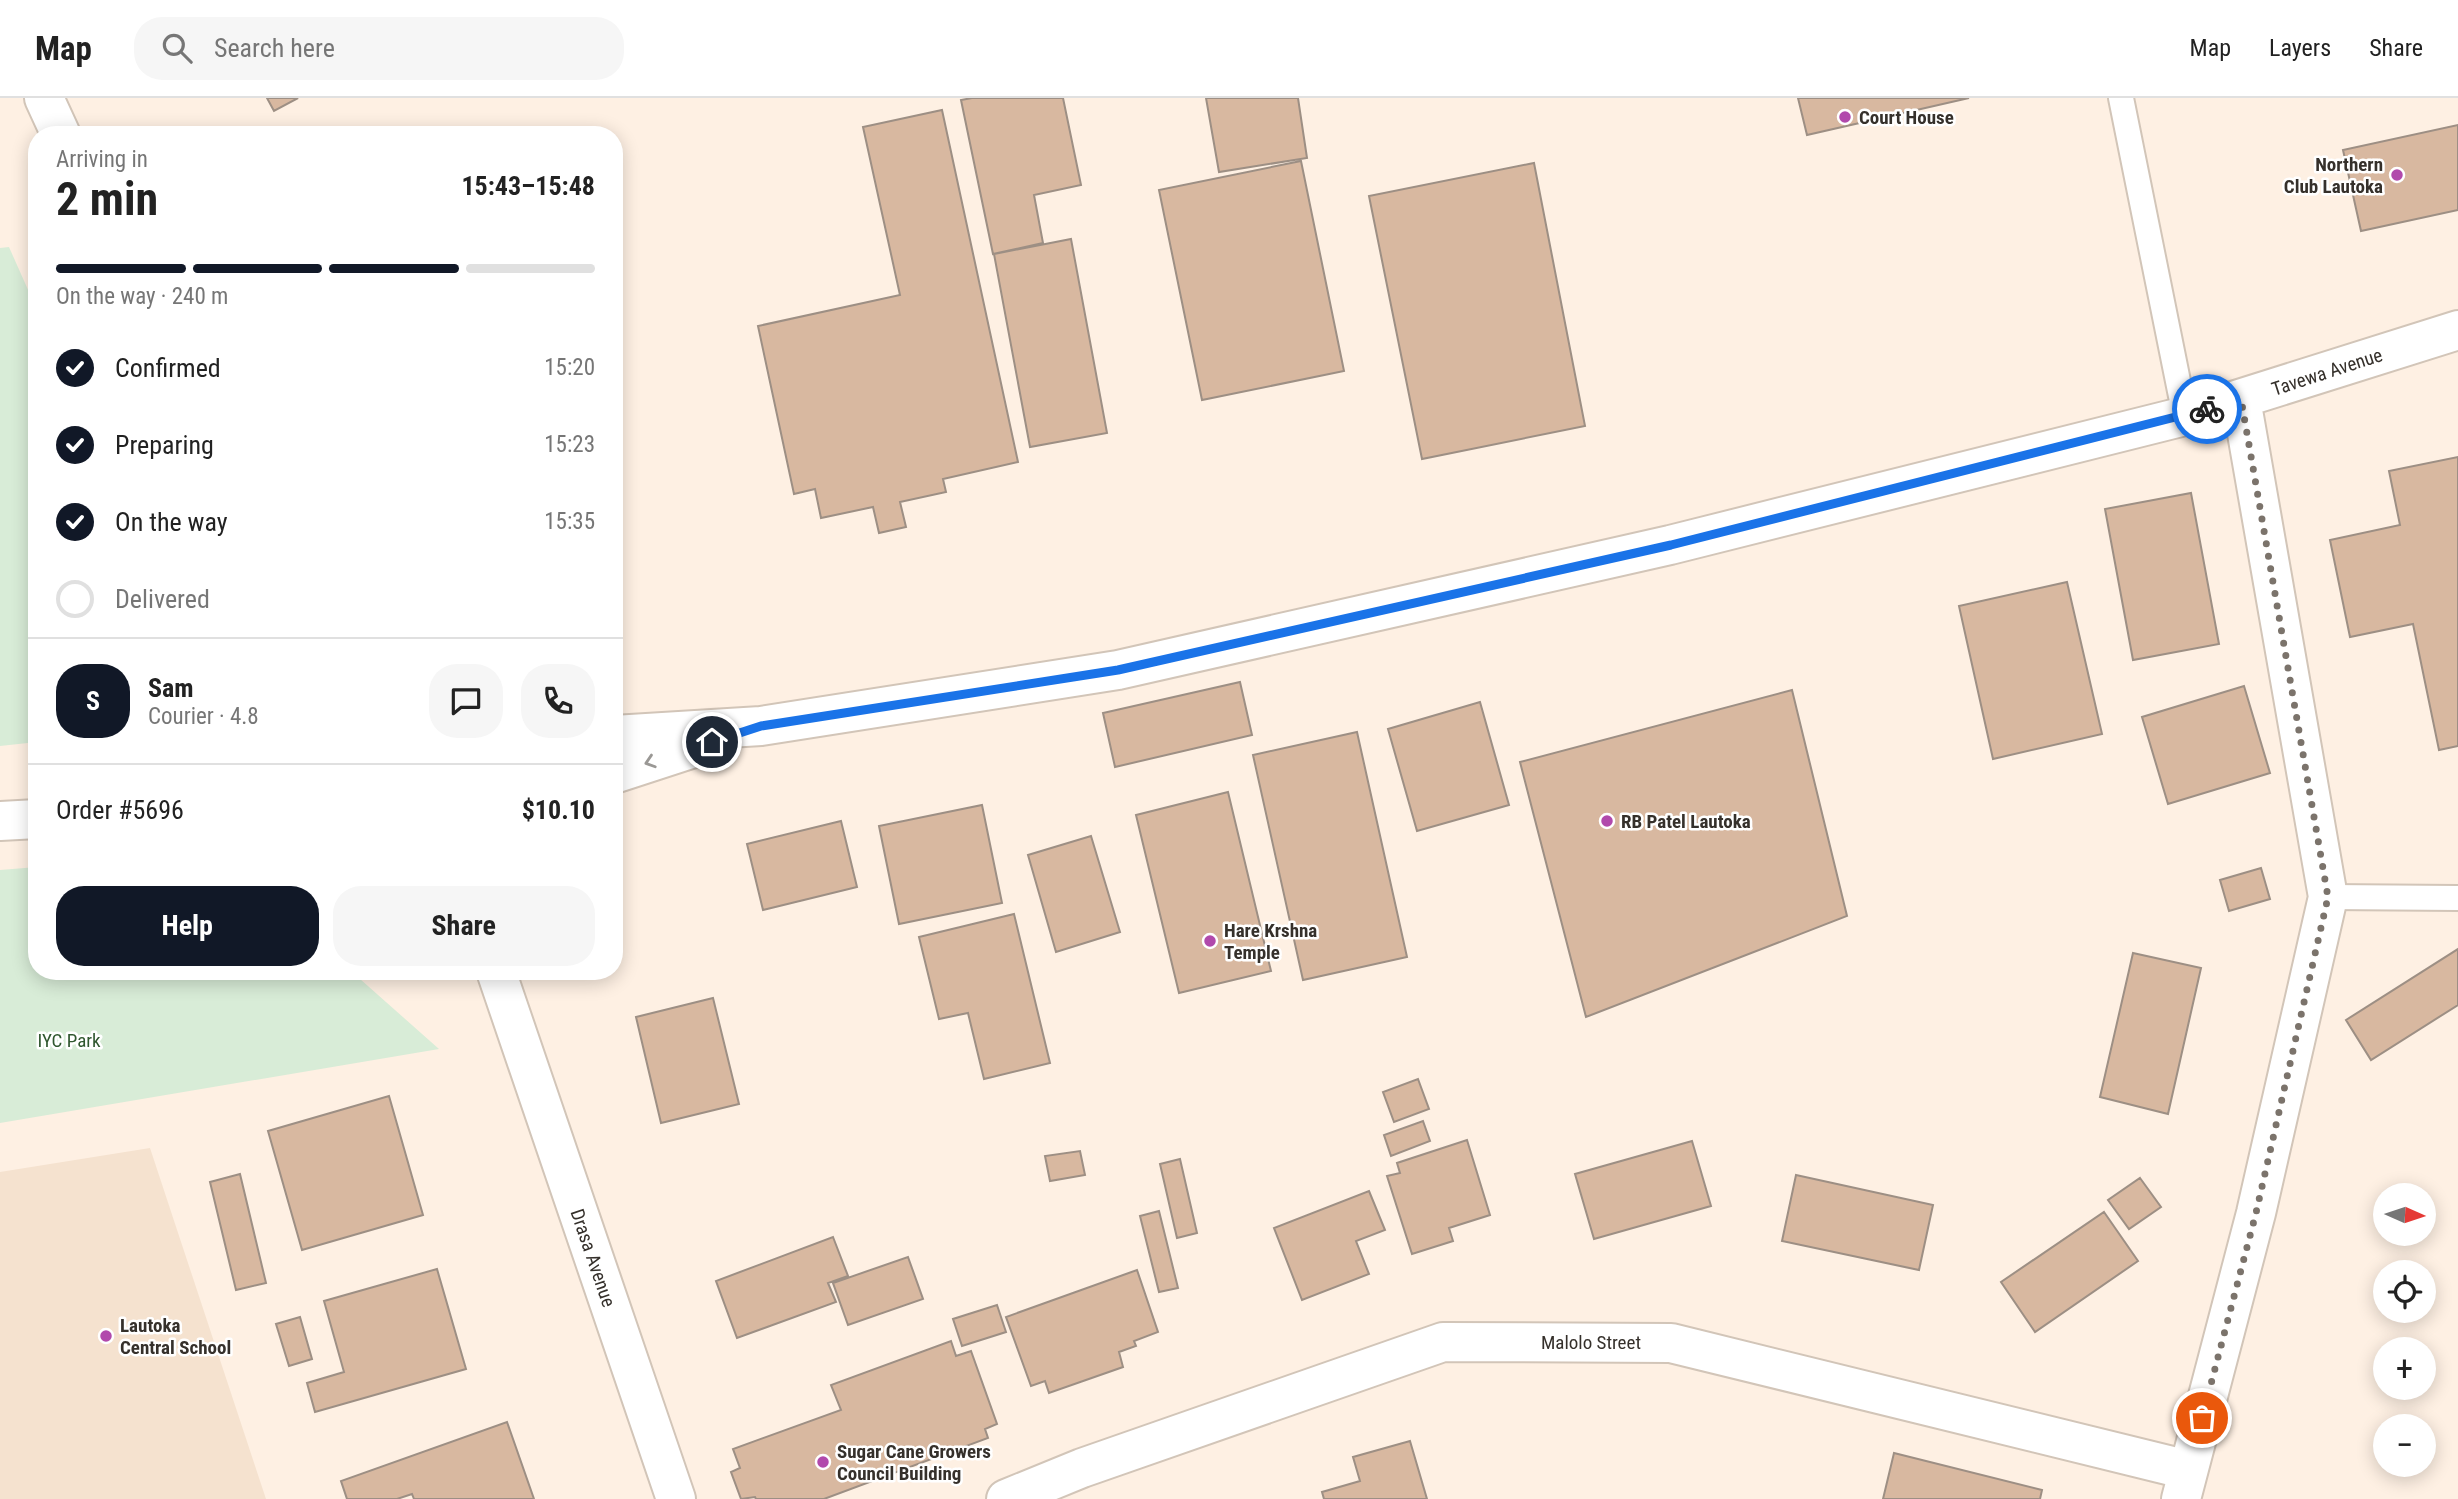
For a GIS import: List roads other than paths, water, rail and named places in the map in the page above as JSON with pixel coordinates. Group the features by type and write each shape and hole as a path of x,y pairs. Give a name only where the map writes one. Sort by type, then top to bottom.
{"main road":[{"path":"44,98 57,126"},
{"name":"Tavewa Avenue","path":"623,734 761,726 1118,670 1671,545 2185,416 2458,330"},
{"path":"2184,1484 2256,1213 2328,897 2241,399"},
{"name":"Tavewa Avenue","path":"623,771 761,726"},
{"path":"0,821 28,819"},
{"name":"Drasa Avenue","path":"479,980 510,1017"},
{"name":"Drasa Avenue","path":"499,980 676,1499"},
{"name":"Malolo Street","path":"1006,1499 1082,1468 1443,1342 1671,1343 2184,1484"}],"lane":[{"path":"2121,98 2185,416"},
{"path":"2328,897 2458,898"}],"place":[{"name":"Court House","path":"1845,117"},
{"name":"Northern Club Lautoka","path":"2397,175"},
{"name":"RB Patel Lautoka","path":"1607,821"},
{"name":"Hare Krshna Temple","path":"1210,941"},
{"name":"Lautoka Central School","path":"106,1336"},
{"name":"Sugar Cane Growers Council Building","path":"823,1462"}],"park label":[{"name":"IYC Park","path":"69,1040"}]}
